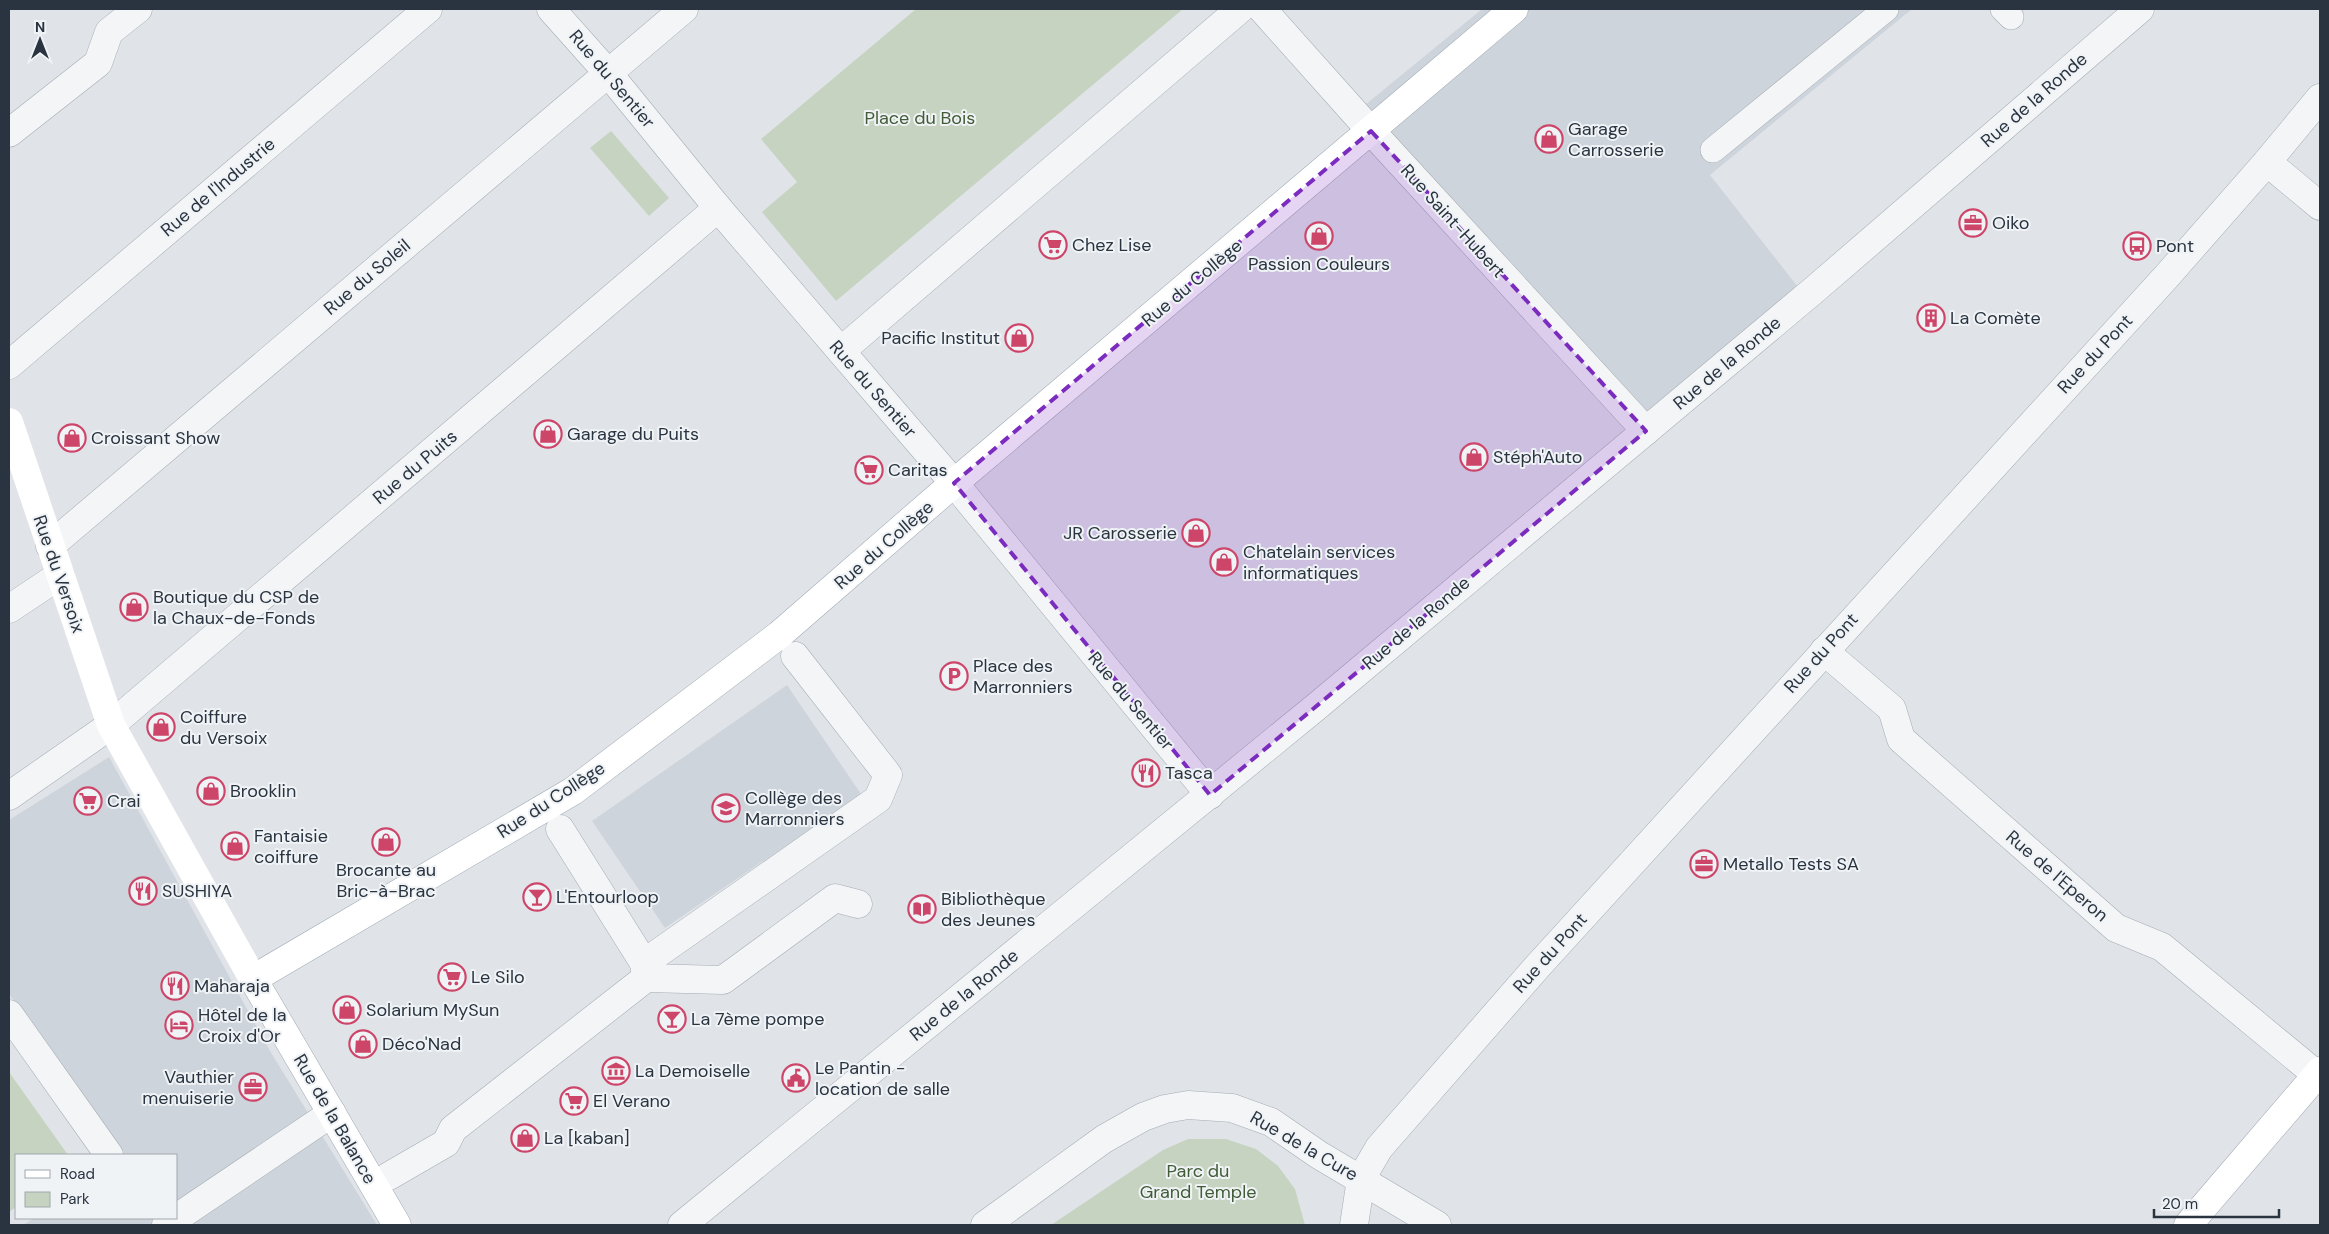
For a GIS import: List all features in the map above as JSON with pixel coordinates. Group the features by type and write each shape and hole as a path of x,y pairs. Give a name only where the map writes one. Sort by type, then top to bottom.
{"main road":[{"name":"Rue du Collège","path":"253,979 573,791 779,635 954,483 1514,9"},
{"name":"Rue du Versoix","path":"9,422 111,725"},
{"name":"Rue de la Balance","path":"111,725 253,979 397,1225"},
{"path":"2188,1225 2318,1073"}],"street":[{"path":"9,133 98,63 109,32 138,9"},
{"name":"Rue de l'Industrie","path":"9,364 428,9"},
{"name":"Rue du Sentier","path":"551,9 608,73 718,208 954,483 1210,795"},
{"name":"Rue du Soleil","path":"50,546 684,9"},
{"path":"841,351 1240,9"},
{"name":"Rue Saint-Hubert","path":"1262,9 1371,132 1646,431"},
{"name":"Rue de la Ronde","path":"682,1225 1210,795 1814,290 2140,9"},
{"name":"Rue du Pont","path":"1354,1225 1361,1179 1379,1148 1537,967 2268,162 2320,98"},
{"path":"2268,162 2320,206"},
{"name":"Rue du Puits","path":"9,796 111,725 718,208"},
{"path":"9,609 60,575"},
{"name":"Rue de l'Eperon","path":"1824,651 1892,709 1901,739 2116,928 2162,946 2318,1073"},
{"path":"389,1176 446,1143 453,1129 645,970 878,799 888,775 795,656"},
{"path":"560,829 645,970"},
{"path":"645,970 723,980 835,898 858,904"},
{"path":"9,1014 108,1154"},
{"name":"Rue de la Cure","path":"985,1225 1104,1139 1144,1117 1165,1109 1188,1105 1232,1108 1271,1122 1437,1225"},
{"path":"178,1217 332,1113"}],"lane":[{"path":"1713,150 1886,9"}],"highlighted area":[{"path":"1371,131 1646,431 1210,795 954,483"}],"shaded area":[{"path":"1482,9 1912,9 1710,175 1798,287 1647,414 1365,105"},
{"name":"Collège des Marronniers","path":"787,685 861,794 665,928 592,821"},
{"path":"109,757 270,1051 377,1225 23,1225 32,1219 178,1219 178,1154 120,1154 9,994 9,820"}],"green space":[{"name":"Place du Bois","path":"916,9 1183,9 836,301 762,212 797,182 761,139"},
{"path":"611,131 669,198 649,216 590,148"},
{"path":"9,1072 67,1154 15,1154 15,1208 9,1212"},
{"name":"Parc du Grand Temple","path":"1188,1139 1226,1139 1256,1149 1278,1166 1295,1189 1305,1225 1051,1225 1163,1150"}],"place":[{"name":"Garage Carrosserie","path":"1549,139"},
{"name":"Oiko","path":"1973,223"},
{"name":"Passion Couleurs","path":"1319,236"},
{"name":"Chez Lise","path":"1053,245"},
{"name":"Pont","path":"2137,246"},
{"name":"La Comète","path":"1931,318"},
{"name":"Pacific Institut","path":"1019,338"},
{"name":"Garage du Puits","path":"548,434"},
{"name":"Croissant Show","path":"72,438"},
{"name":"Stéph'Auto","path":"1474,457"},
{"name":"Caritas","path":"869,470"},
{"name":"JR Carosserie","path":"1196,533"},
{"name":"Chatelain services informatiques","path":"1224,562"},
{"name":"Boutique du CSP de la Chaux-de-Fonds","path":"134,607"},
{"name":"Place des Marronniers","path":"954,676"},
{"name":"Coiffure du Versoix","path":"161,727"},
{"name":"Tasca","path":"1146,773"},
{"name":"Brooklin","path":"211,791"},
{"name":"Crai","path":"88,801"},
{"name":"Collège des Marronniers","path":"726,808"},
{"name":"Brocante au Bric-à-Brac","path":"386,842"},
{"name":"Fantaisie coiffure","path":"235,846"},
{"name":"Metallo Tests SA","path":"1704,864"},
{"name":"SUSHIYA","path":"143,891"},
{"name":"L'Entourloop","path":"537,897"},
{"name":"Bibliothèque des Jeunes","path":"922,909"},
{"name":"Le Silo","path":"452,977"},
{"name":"Maharaja","path":"175,986"},
{"name":"Solarium MySun","path":"347,1010"},
{"name":"La 7ème pompe","path":"672,1019"},
{"name":"Hôtel de la Croix d'Or","path":"179,1025"},
{"name":"Déco'Nad","path":"363,1044"},
{"name":"La Demoiselle","path":"616,1071"},
{"name":"Le Pantin - location de salle","path":"796,1078"},
{"name":"Vauthier menuiserie","path":"253,1087"},
{"name":"El Verano","path":"574,1101"},
{"name":"La [kaban]","path":"525,1138"}]}
